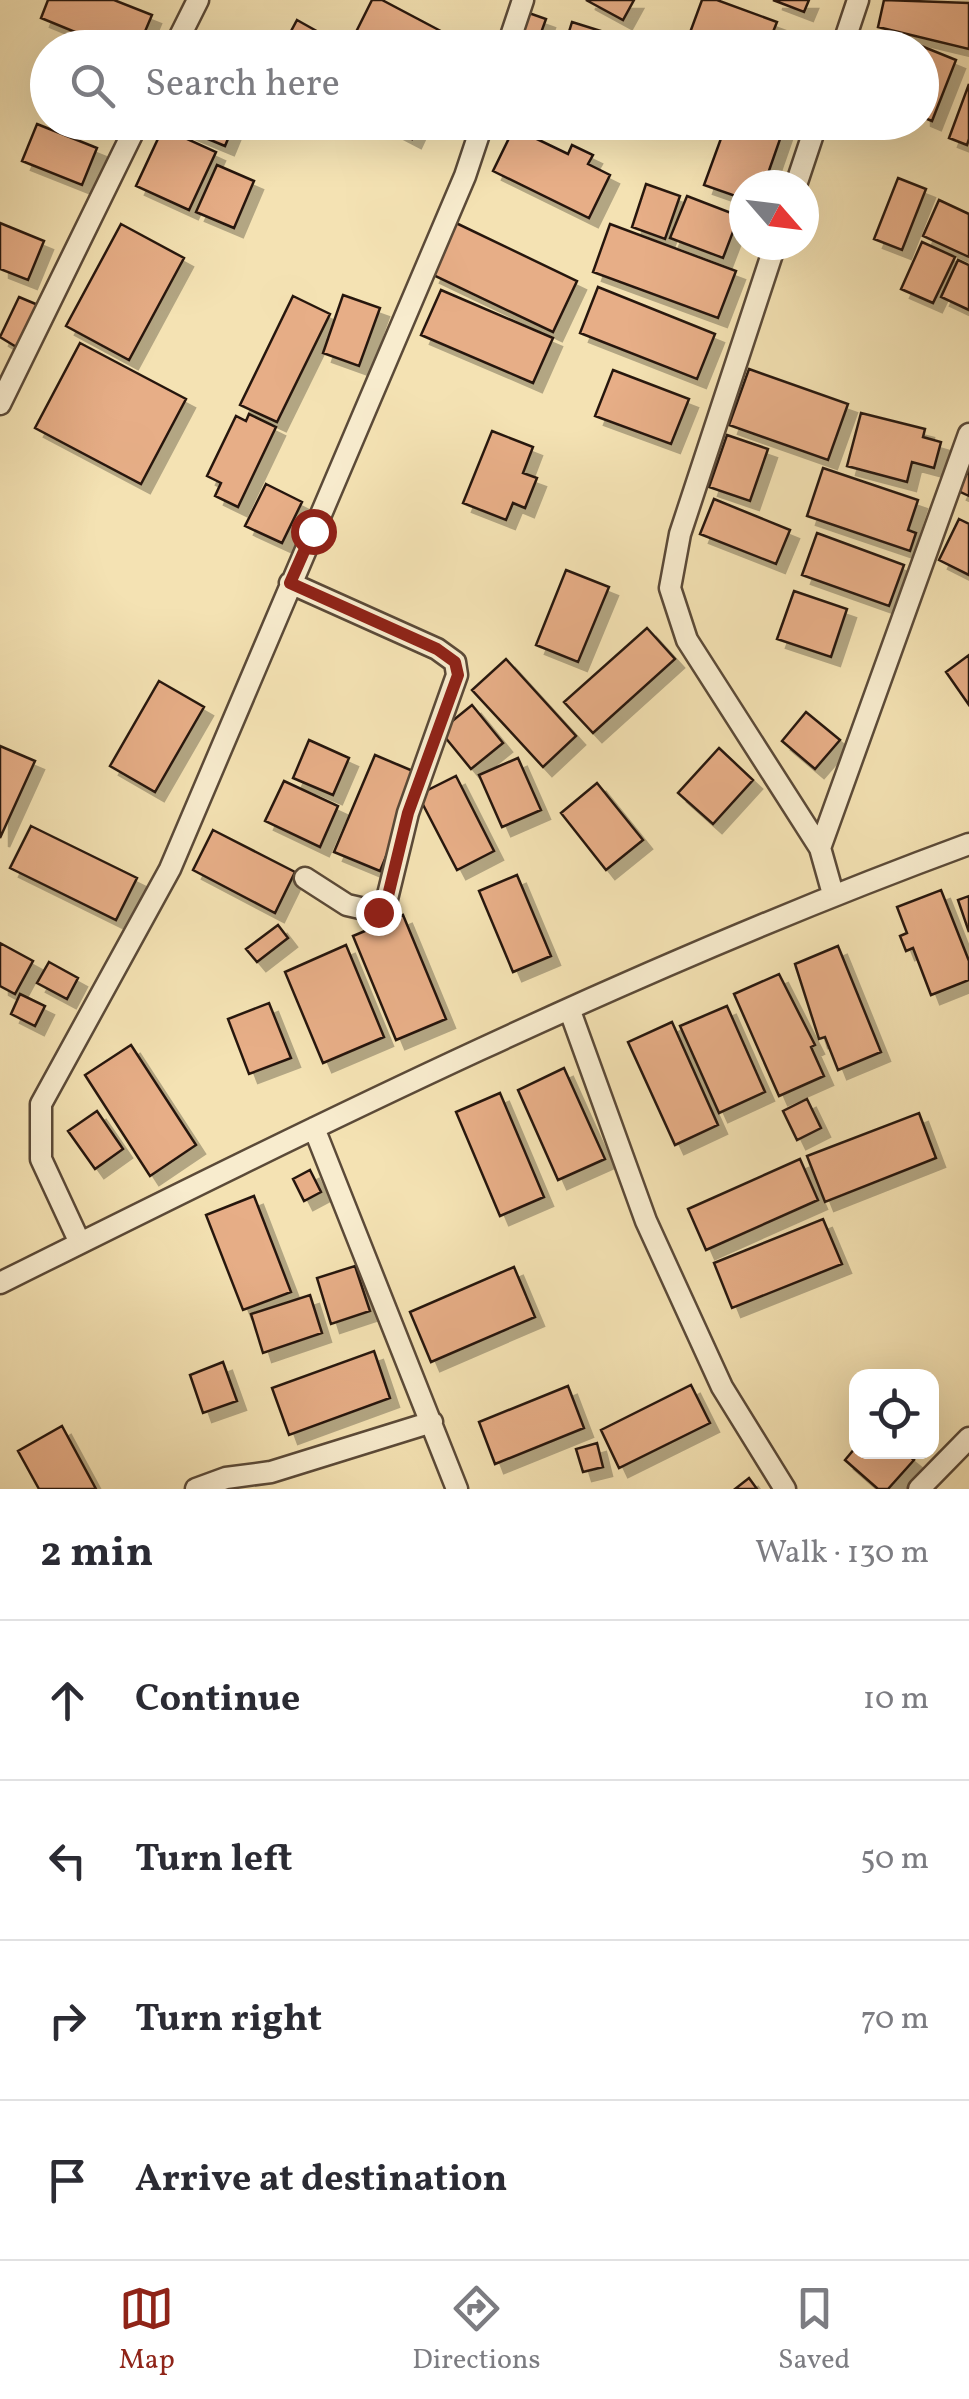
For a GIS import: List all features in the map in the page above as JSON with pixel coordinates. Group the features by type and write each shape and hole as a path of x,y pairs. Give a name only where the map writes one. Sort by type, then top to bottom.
{"street":[{"path":"183,30 198,0"},
{"path":"513,30 523,0"},
{"path":"848,30 858,0"},
{"path":"0,404 9,364 128,140"},
{"path":"80,1243 41,1159 41,1104 170,868 477,140"},
{"path":"801,170 810,140"},
{"path":"771,260 680,534 670,588 687,640 820,848 833,894"},
{"path":"820,848 969,434"},
{"path":"290,583 437,649 455,662 458,675 408,813 386,904 378,912 363,912 305,878"},
{"path":"0,1283 314,1128 570,1011 833,894 969,844"},
{"path":"570,1011 646,1221 722,1386 785,1489"},
{"path":"314,1128 456,1489"},
{"path":"196,1489 226,1478 272,1472 432,1422"},
{"path":"918,1489 969,1438"}],"building":[{"path":"48,0 114,0 152,15 146,30 70,30 41,18"},
{"path":"372,0 382,0 439,30 357,30"},
{"path":"586,0 634,0 623,20"},
{"path":"702,0 717,0 777,22 774,30 691,30"},
{"path":"773,0 809,0 804,12"},
{"path":"884,0 969,3 969,49 939,42 939,30 878,27"},
{"path":"526,12 546,19 542,30 520,30"},
{"path":"297,20 315,30 292,30"},
{"path":"572,22 598,30 570,30"},
{"path":"939,53 956,60 939,103"},
{"path":"969,84 969,139 967,145 949,138"},
{"path":"31,140 77,140 97,148 82,185 22,161"},
{"path":"157,140 190,140 216,152 189,210 136,186"},
{"path":"508,140 539,140 568,154 572,145 593,155 588,164 610,175 589,218 493,171"},
{"path":"720,140 780,140 769,170 729,170 729,194 704,185"},
{"path":"217,165 254,181 234,228 196,212"},
{"path":"898,178 926,189 902,250 874,239"},
{"path":"646,184 680,196 665,239 632,227"},
{"path":"687,196 729,212 729,242 723,258 670,238"},
{"path":"939,200 969,214 969,257 923,236"},
{"path":"0,223 44,241 28,280 0,269"},
{"path":"456,223 577,281 553,332 431,274"},
{"path":"121,224 184,258 129,360 66,326"},
{"path":"610,224 736,271 718,318 593,272"},
{"path":"922,242 955,257 933,303 901,289"},
{"path":"958,260 969,265 969,310 941,297"},
{"path":"598,287 715,334 697,379 580,333"},
{"path":"441,290 553,338 533,383 421,335"},
{"path":"343,295 380,308 359,366 323,353"},
{"path":"293,296 330,314 277,422 240,405"},
{"path":"19,297 38,305 18,348 0,337"},
{"path":"80,343 186,399 141,484 35,428"},
{"path":"749,369 848,404 828,460 729,425"},
{"path":"613,370 689,399 671,444 595,416"},
{"path":"861,413 925,429 923,437 941,442 934,468 912,462 907,482 847,466"},
{"path":"249,414 276,427 238,507 215,496 221,483 207,476 236,416 246,421"},
{"path":"492,431 533,447 523,473 537,478 525,508 513,503 506,520 463,503"},
{"path":"727,435 768,449 750,501 709,487"},
{"path":"823,468 918,500 908,530 916,533 910,551 807,516"},
{"path":"969,471 969,496 958,491"},
{"path":"266,484 302,502 282,543 245,526"},
{"path":"714,499 790,530 776,564 700,534"},
{"path":"959,519 969,524 969,575 939,560"},
{"path":"817,533 904,565 889,606 802,575"},
{"path":"566,570 609,587 578,662 536,645"},
{"path":"794,591 847,609 831,657 777,639"},
{"path":"647,628 675,659 593,733 564,702"},
{"path":"969,655 969,705 946,672"},
{"path":"506,659 576,736 543,767 472,690"},
{"path":"159,681 204,707 155,792 110,766"},
{"path":"472,705 503,743 471,769 440,731"},
{"path":"806,712 840,740 815,769 782,741"},
{"path":"309,740 349,758 333,795 293,778"},
{"path":"0,746 35,761 0,838"},
{"path":"719,748 753,780 713,824 678,793"},
{"path":"375,755 420,774 380,871 334,852"},
{"path":"518,758 541,810 502,827 479,775"},
{"path":"456,776 494,851 457,870 418,795"},
{"path":"284,781 338,806 320,847 265,821"},
{"path":"597,783 643,840 606,870 561,813"},
{"path":"31,826 137,878 116,920 10,868"},
{"path":"213,830 295,872 275,913 193,870"},
{"path":"517,875 551,956 513,972 479,891"},
{"path":"941,890 969,961 969,980 931,995 913,948 906,951 900,936 907,933 897,907"},
{"path":"969,896 969,932 958,900"},
{"path":"403,915 446,1019 396,1040 353,936"},
{"path":"278,925 288,938 257,962 246,949"},
{"path":"0,943 33,961 15,994 0,986"},
{"path":"346,945 384,1037 323,1063 285,972"},
{"path":"838,946 881,1052 838,1070 825,1037 819,1039 795,964"},
{"path":"49,962 78,978 67,999 37,983"},
{"path":"779,974 815,1045 811,1047 824,1076 779,1096 734,994"},
{"path":"20,994 45,1006 35,1026 11,1014"},
{"path":"269,1003 291,1058 249,1074 228,1019"},
{"path":"727,1006 765,1092 719,1113 680,1026"},
{"path":"672,1022 718,1125 675,1145 628,1042"},
{"path":"131,1045 196,1145 150,1176 85,1075"},
{"path":"564,1068 605,1159 558,1180 518,1090"},
{"path":"500,1093 544,1197 500,1216 456,1112"},
{"path":"807,1099 821,1128 797,1140 783,1111"},
{"path":"97,1111 123,1149 95,1169 68,1131"},
{"path":"919,1113 936,1158 825,1202 807,1156"},
{"path":"800,1159 818,1200 706,1250 688,1209"},
{"path":"310,1170 321,1192 304,1201 293,1179"},
{"path":"254,1196 291,1292 243,1310 206,1215"},
{"path":"823,1219 842,1264 732,1308 714,1263"},
{"path":"355,1266 370,1311 331,1324 317,1278"},
{"path":"514,1267 535,1317 431,1362 410,1312"},
{"path":"310,1295 322,1333 263,1353 251,1314"},
{"path":"374,1351 390,1398 289,1435 272,1388"},
{"path":"223,1362 237,1401 203,1413 190,1375"},
{"path":"691,1385 710,1423 619,1468 601,1430"},
{"path":"568,1386 584,1428 495,1464 479,1422"},
{"path":"62,1426 96,1489 39,1489 18,1451"},
{"path":"597,1443 603,1467 583,1472 576,1449"},
{"path":"849,1455 849,1459 914,1460 888,1489 878,1489 845,1460"},
{"path":"749,1478 757,1489 735,1489"}],"route":[{"path":"313,531 290,583 437,649 455,662 458,675 408,813 386,904 378,912"}]}
